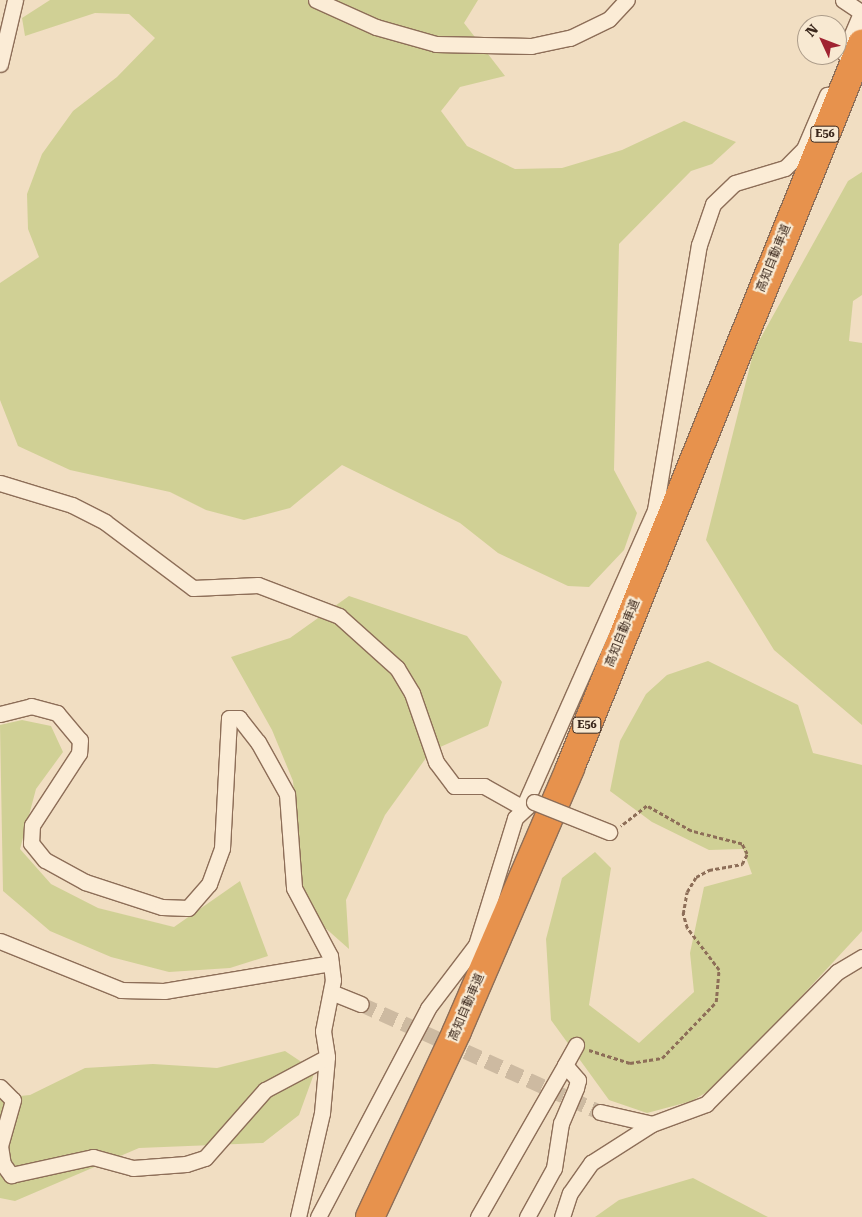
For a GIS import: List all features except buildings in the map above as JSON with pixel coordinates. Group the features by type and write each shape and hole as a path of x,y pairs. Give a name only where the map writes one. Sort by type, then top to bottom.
{"highway":[{"name":"高知自動車道","path":"385,1217 475,1026 545,860 793,227 862,44"},
{"name":"高知自動車道","path":"370,1217 457,1031 570,768 793,227 862,73"}],"street":[{"path":"0,64 15,0"},
{"path":"316,0 376,27 436,44 531,46 570,38 609,19 627,0"},
{"path":"318,1217 428,1008 476,945 514,818 529,805 655,510 699,245 713,204 735,183 785,168 804,150 862,13 843,0"},
{"path":"0,483 72,505 105,522 193,588 258,585 339,616 397,668 412,693 436,762 454,786 484,786 529,805 609,832"},
{"path":"0,714 31,706 57,713 80,740 80,753 32,825 31,843 45,860 85,882 162,907 188,908 209,884 222,848 228,778 224,739 228,718 239,718 287,794 294,888 331,964 331,992 323,1031 327,1057 322,1113 298,1217"},
{"path":"1,944 121,990 164,991 331,964"},
{"path":"562,1217 570,1193 591,1163 652,1124 713,1098 837,972 862,958"},
{"path":"331,992 361,1004"},
{"path":"478,1217 576,1045"},
{"path":"0,1087 13,1100 0,1146 3,1164 11,1175 93,1157 134,1168 186,1164 206,1158 265,1090 327,1057"},
{"path":"527,1217 554,1168 561,1123 578,1080 565,1065"},
{"path":"600,1112 652,1124"}],"path":[{"path":"576,1045 622,1061 649,1063 662,1058 716,1002 719,970 687,928 684,914 687,892 696,877 709,870 742,864 746,854 742,844 691,831 647,806 609,832"}],"green space":[{"path":"50,0 478,0 464,23 505,76 460,87 441,111 467,146 515,169 562,168 622,150 684,121 736,142 712,164 691,171 619,244 614,470 637,513 624,550 589,587 568,586 498,553 460,523 342,465 290,508 244,520 206,510 170,492 70,470 18,446 0,400 0,283 39,257 28,229 27,194 42,154 73,111 117,77 155,38 129,14 95,13 25,36 22,18"},
{"path":"862,172 862,295 853,301 849,341 862,343 862,725 774,650 706,540 754,350 848,181"},
{"path":"349,596 467,636 502,682 488,726 431,751 385,815 346,900 349,949 305,910 293,781 272,730 231,657 290,638"},
{"path":"708,661 798,705 813,753 862,765 862,931 720,1084 692,1101 647,1113 609,1100 551,1020 546,939 562,878 595,852 611,868 589,1005 639,1043 694,992 690,953 704,887 752,874 743,849 709,850 652,822 610,791 620,741 646,694 667,675"},
{"path":"22,720 51,726 63,752 36,789 20,849 51,884 98,908 174,927 240,881 268,956 230,968 169,972 111,957 50,931 3,891 0,725"},
{"path":"285,1051 315,1071 299,1115 263,1143 139,1148 15,1201 0,1198 0,1098 30,1095 85,1068 153,1064 217,1068"},
{"path":"693,1178 768,1217 595,1217 619,1200"}],"tunnel":[{"path":"361,1004 600,1112"}]}
